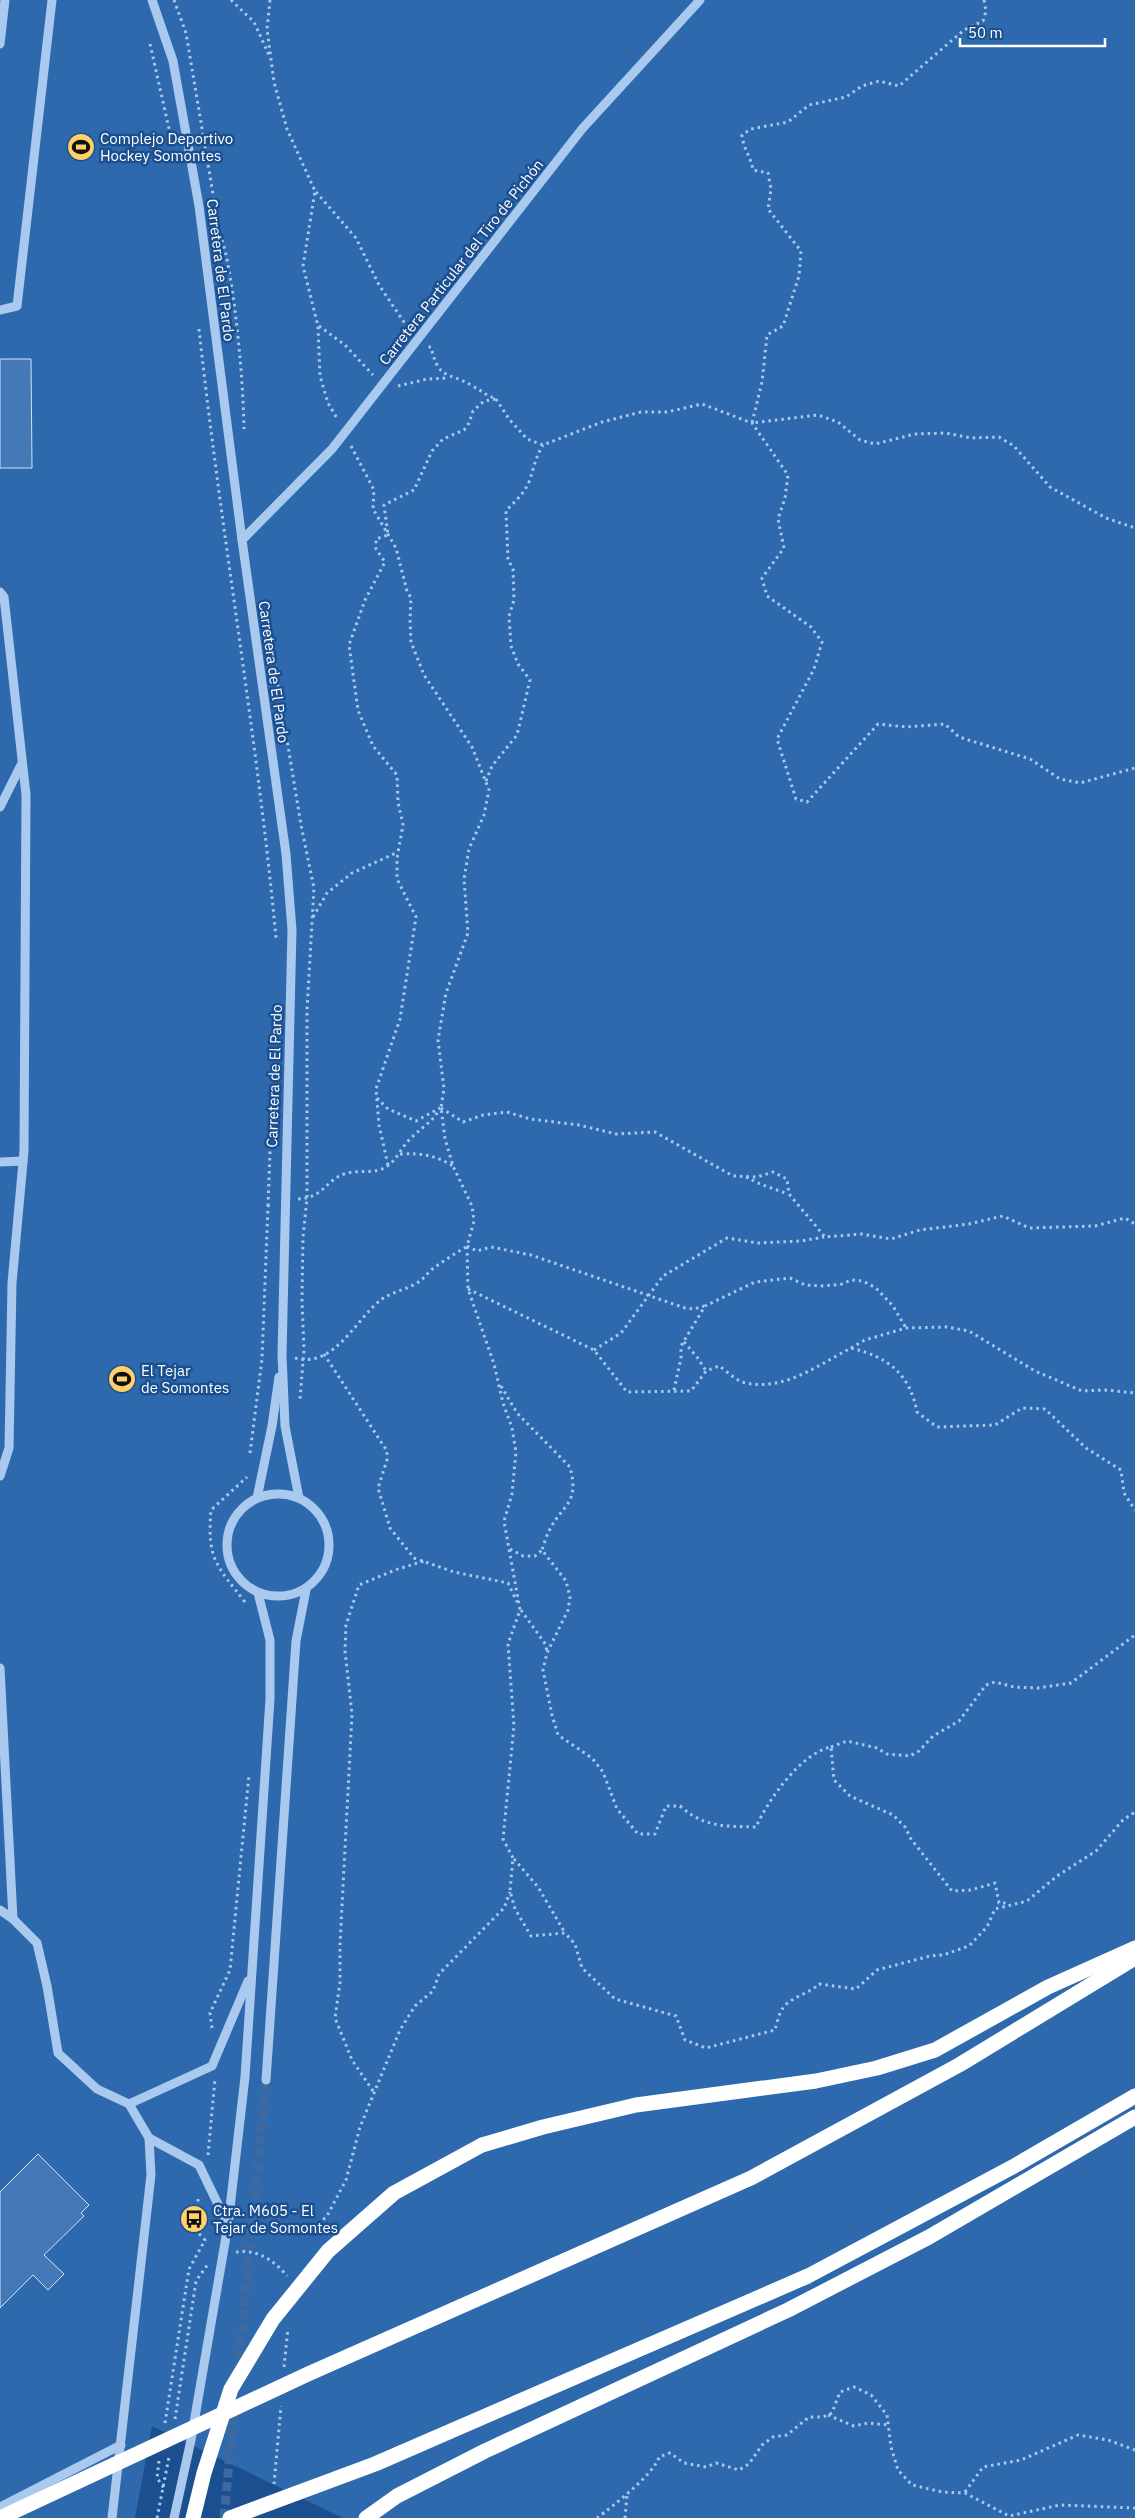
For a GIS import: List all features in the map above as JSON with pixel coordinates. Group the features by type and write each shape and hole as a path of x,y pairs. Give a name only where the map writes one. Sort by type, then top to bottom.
{"highway":[{"path":"194,2518 204,2473 231,2389 273,2319 328,2251 394,2193 482,2145 543,2127 636,2105 816,2081 877,2068 935,2050 1048,1987 1135,1948"},
{"path":"0,2518 375,2344 751,2178 959,2065 1135,1958"},
{"path":"230,2518 375,2464 808,2276 1016,2165 1135,2096"},
{"path":"366,2518 397,2496 485,2451 788,2310 929,2237 1135,2117"}],"street":[{"path":"0,44 5,0"},
{"path":"0,310 16,306 52,0"},
{"name":"Carretera de El Pardo","path":"152,0 173,61 200,206 242,540 286,854 292,930 284,1199 282,1355 285,1426 299,1498"},
{"name":"Carretera Particular del Tiro de Pichón","path":"242,540 332,449 582,129 700,0"},
{"path":"0,592 4,597 21,765 26,795 23,1161 12,1283 9,1448 0,1476"},
{"path":"0,807 21,765"},
{"path":"0,1162 23,1161"},
{"name":"Carretera de El Pardo","path":"257,1498 272,1426 282,1355"},
{"path":"278,1493 299,1498 315,1508 326,1524 330,1542 328,1560 320,1577 306,1590 282,1596 258,1593 242,1582 230,1566 226,1546 230,1526 241,1509 257,1498 278,1493"},
{"path":"266,2080 296,1641 306,1590"},
{"path":"174,2518 191,2440 228,2225 245,2077 270,1698 270,1640 258,1593"},
{"path":"0,1668 13,1919"},
{"path":"0,1910 13,1919 36,1942 47,1986 58,2053 97,2089 129,2104 149,2138 151,2175 112,2518"},
{"path":"129,2104 212,2066 218,2057 251,1973"},
{"path":"149,2138 199,2165 228,2225"},
{"path":"0,2507 121,2445"}],"path":[{"path":"174,0 188,42 214,202"},
{"path":"231,0 254,22 270,58"},
{"path":"270,0 267,29 274,82 287,129 315,191 303,266 318,326 320,376 328,402 343,434 374,490 373,509 396,548 407,592 411,598 411,642 424,674 472,747 489,790 484,814 469,849 464,879 468,934 446,993 438,1040 444,1089 441,1107 445,1139 454,1166 472,1206 474,1221 466,1246 468,1289 502,1390 517,1413 570,1467 574,1479 571,1501 549,1530 542,1550 536,1556 523,1556 509,1548"},
{"path":"984,0 986,11 983,21 964,30 899,86 879,82 862,86 846,97 810,104 788,122 750,129 742,135 743,146 751,157 753,170 768,173 770,189 768,209 801,251 799,276 784,326 767,335 762,382 752,423 788,475 785,498 778,519 784,548 762,578 767,596 810,627 822,642 814,669 777,739 796,799 807,802 878,724 906,727 945,724 959,737 1030,759 1060,779 1080,783 1135,768"},
{"path":"149,35 172,141"},
{"path":"216,220 217,229 225,243 237,323 243,381 244,434"},
{"path":"198,324 216,481 249,711 277,946"},
{"path":"318,326 345,345 383,384 397,387 427,380 451,378"},
{"path":"496,399 509,419 527,439 543,445"},
{"path":"485,782 492,766 517,735 530,680 518,664 511,646 509,616 514,600 513,568 508,558 506,511 522,494 529,482 534,460 543,445 602,422 641,412 668,412 702,404 752,423 818,415 838,422 860,440 875,444 914,434 946,433 970,438 999,437 1014,446 1050,487 1106,518 1135,528"},
{"path":"388,535 376,539 376,549 385,562 365,600 349,645 358,710 373,746 397,775 398,802 403,825 398,852 397,879 416,917 400,1019 376,1089 379,1124 388,1165"},
{"path":"311,920 327,893 346,878 398,852"},
{"path":"250,1457 262,1359 272,1090"},
{"path":"377,1097 388,1109 416,1121 441,1107"},
{"path":"268,1206 284,1199 307,1198 325,1190 334,1179 345,1174 379,1170 388,1165 399,1154 410,1138 434,1119 441,1107"},
{"path":"441,1107 463,1122 483,1115 507,1112 530,1119 579,1125 616,1134 655,1132 733,1176 757,1177 773,1172 787,1178 789,1194"},
{"path":"399,1154 420,1153 439,1157 454,1166"},
{"path":"746,1176 760,1184 789,1194 825,1237"},
{"path":"300,1409 303,1360 303,1237 307,1198"},
{"path":"594,1350 621,1333 663,1276 727,1238 758,1243 801,1241 861,1234 891,1238 920,1230 969,1224 1003,1216 1029,1228 1095,1226 1124,1218 1135,1224"},
{"path":"262,1359 282,1355 303,1360 324,1354 342,1343 369,1310 384,1298 422,1280 430,1271 466,1246"},
{"path":"466,1246 477,1251 491,1247 531,1255 647,1296 694,1309 755,1282 771,1279 790,1278 805,1285 824,1286 842,1284 851,1280 862,1281 876,1288 893,1306 906,1328"},
{"path":"468,1289 594,1350 627,1392 690,1391 706,1371 720,1366 744,1383 775,1384 798,1377 864,1340 906,1328 947,1327 969,1331 1035,1370 1082,1391 1105,1390 1135,1394"},
{"path":"674,1390 684,1342 704,1306"},
{"path":"684,1342 698,1357 706,1371"},
{"path":"851,1348 870,1353 898,1369 914,1395 917,1412 937,1427 995,1425 1022,1408 1045,1409 1086,1448 1121,1470 1124,1493 1135,1510"},
{"path":"324,1354 387,1451 387,1460 378,1488 390,1528 414,1558 454,1572 508,1582 520,1610 546,1645 547,1653"},
{"path":"494,1364 503,1403 512,1428 516,1452 512,1494 504,1521 520,1610 508,1644 514,1726 503,1840 513,1858 538,1887 564,1933 575,1944 582,1968 615,1999 676,2016 686,2040 706,2048 775,2030 783,2008 800,1995 810,1993 819,1984 856,1989 877,1970 930,1956 943,1955 969,1946 987,1927 995,1909 1027,1901 1057,1876 1096,1851 1123,1820 1135,1812"},
{"path":"248,1467 247,1477 211,1510 209,1536 214,1562 246,1603 248,1611"},
{"path":"542,1550 566,1582 570,1597 568,1610 547,1653 543,1670 558,1735 592,1758 604,1772 617,1809 638,1834 655,1834 666,1806 680,1806 694,1818 709,1824 756,1827 763,1813 798,1765 818,1750 831,1748 847,1741 877,1748 887,1754 910,1756 920,1751 932,1736 959,1721 986,1685 995,1682 1014,1687 1038,1688 1071,1682 1135,1636"},
{"path":"373,2091 352,2060 334,2018 340,1982 340,1945 352,1714 346,1651 346,1625 359,1585 395,1570 424,1561"},
{"path":"831,1748 834,1780 850,1796 893,1816 905,1827 952,1891 971,1890 995,1883 999,1903 1010,1904"},
{"path":"164,2430 190,2269 206,2240 191,2225 205,2178 218,2057 210,2013 230,1970 250,1769"},
{"path":"309,2233 327,2216 346,2180 354,2145 373,2091 400,2030 415,2006 433,1991 439,1974 504,1908 510,1891 513,1858"},
{"path":"510,1891 515,1909 531,1936 564,1933"},
{"path":"232,2253 260,2254 272,2260 286,2275 289,2282"},
{"path":"174,2429 196,2281 204,2266 210,2262"},
{"path":"284,2372 288,2326"},
{"path":"597,2518 627,2494 656,2466 659,2457 670,2453 684,2463 706,2467 716,2463 739,2470 749,2464 762,2445 773,2437 787,2435 809,2417 823,2417 832,2413 840,2392 854,2387 872,2395 887,2415 891,2447 898,2470 912,2485 942,2492 964,2493 1009,2516 1060,2505 1135,2508"},
{"path":"274,2489 281,2400"},
{"path":"828,2415 854,2426 868,2422 888,2425"},
{"path":"964,2493 983,2467 1021,2460 1078,2435 1108,2440 1135,2450"},
{"path":"157,2518 166,2478 170,2448"},
{"path":"160,2459 157,2478 164,2488"},
{"path":"625,2518 627,2494"}],"shaded area":[{"path":"0,0 1135,0 1135,2518 343,2518 152,2426 135,2518 0,2518"}],"building":[{"path":"0,359 31,359 32,468 0,468"},
{"path":"38,2154 89,2205 81,2213 84,2216 44,2255 64,2274 48,2290 33,2275 0,2308 0,2192"}],"tunnel":[{"path":"238,2373 266,2080"},
{"path":"224,2518 234,2406"}],"place":[{"name":"Complejo Deportivo Hockey Somontes","path":"81,147"},
{"name":"El Tejar de Somontes","path":"122,1379"},
{"name":"Ctra. M605 - El Tejar de Somontes","path":"194,2219"}]}
